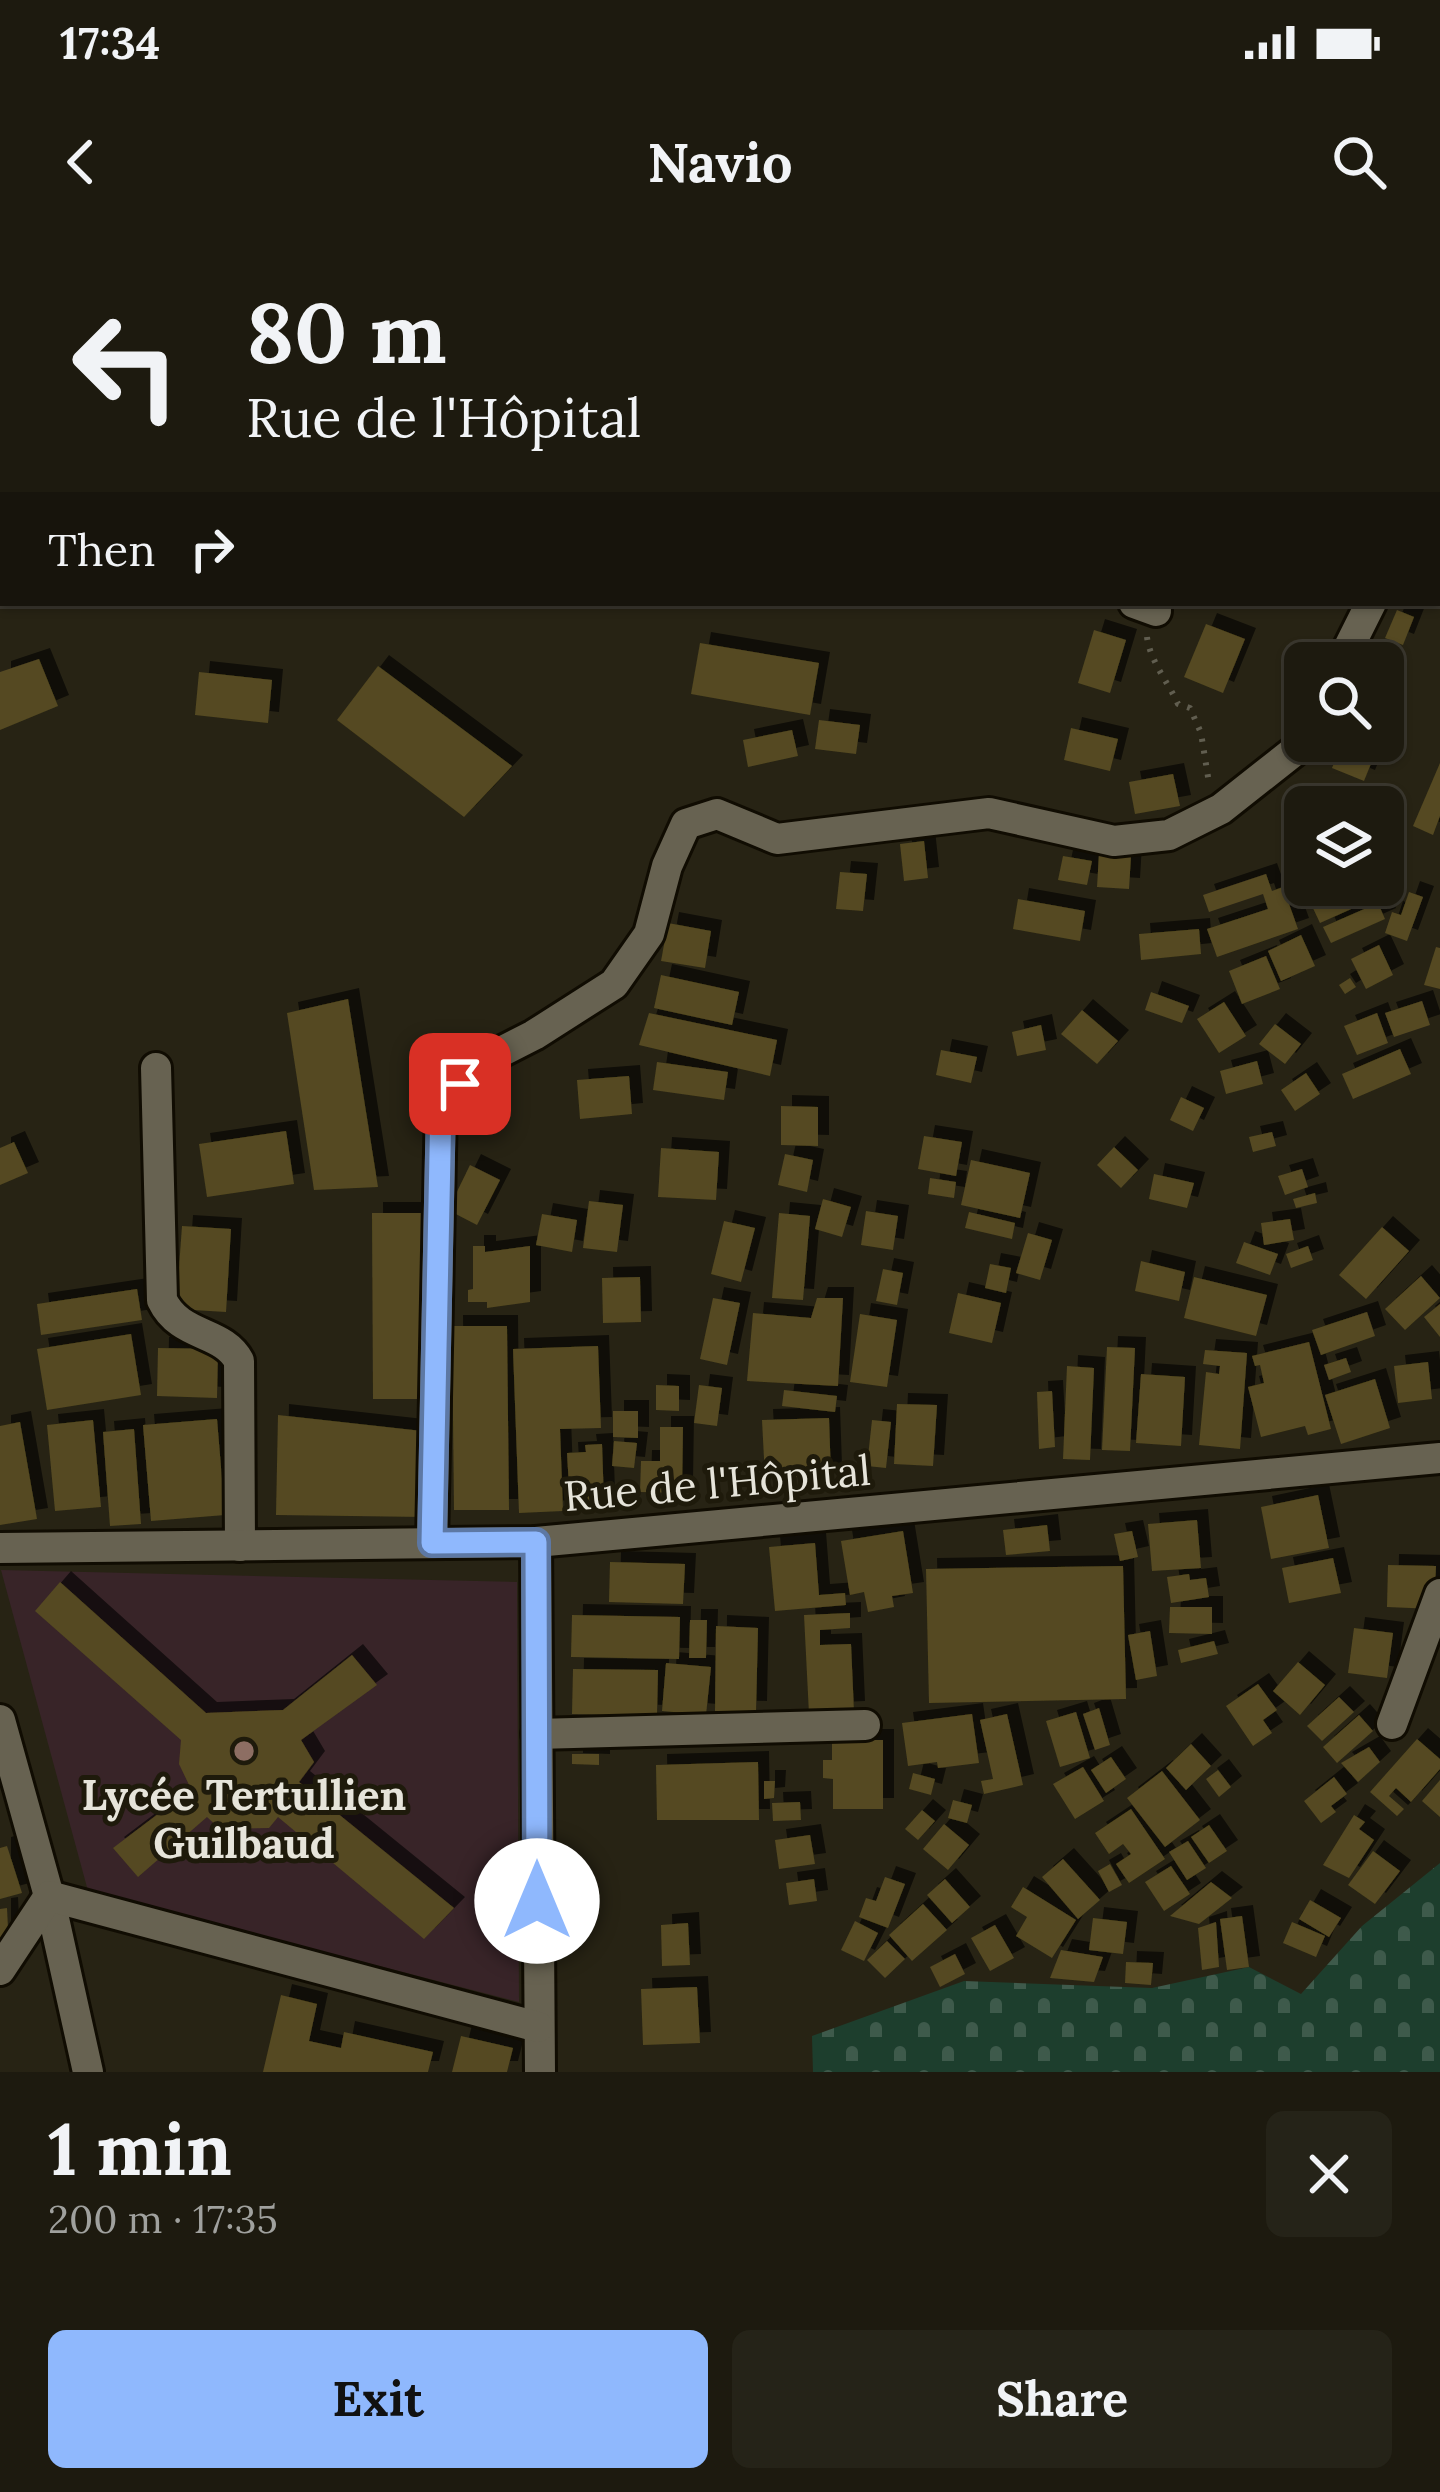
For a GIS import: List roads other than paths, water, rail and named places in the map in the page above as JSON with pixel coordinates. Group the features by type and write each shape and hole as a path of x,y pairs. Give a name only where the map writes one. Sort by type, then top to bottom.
{"street":[{"path":"1352,642 1370,606"},
{"path":"432,1543 441,1105 479,1063 534,1036 614,984 649,934 667,866 686,824 718,814 777,839 988,813 1114,841 1168,835 1221,809 1284,759"},
{"path":"156,1068 162,1300 181,1325 233,1349 239,1360 240,1546"},
{"name":"Rue de l'Hôpital","path":"0,1548 536,1542 1440,1458"},
{"path":"536,1542 540,2072"},
{"path":"1391,1724 1440,1594"},
{"path":"0,1720 49,1896 88,2072"},
{"path":"537,1734 865,1725"},
{"path":"49,1896 538,2027"},
{"path":"0,1970 49,1896"}],"place":[{"name":"Lycée Tertullien Guilbaud","path":"244,1751"}]}
